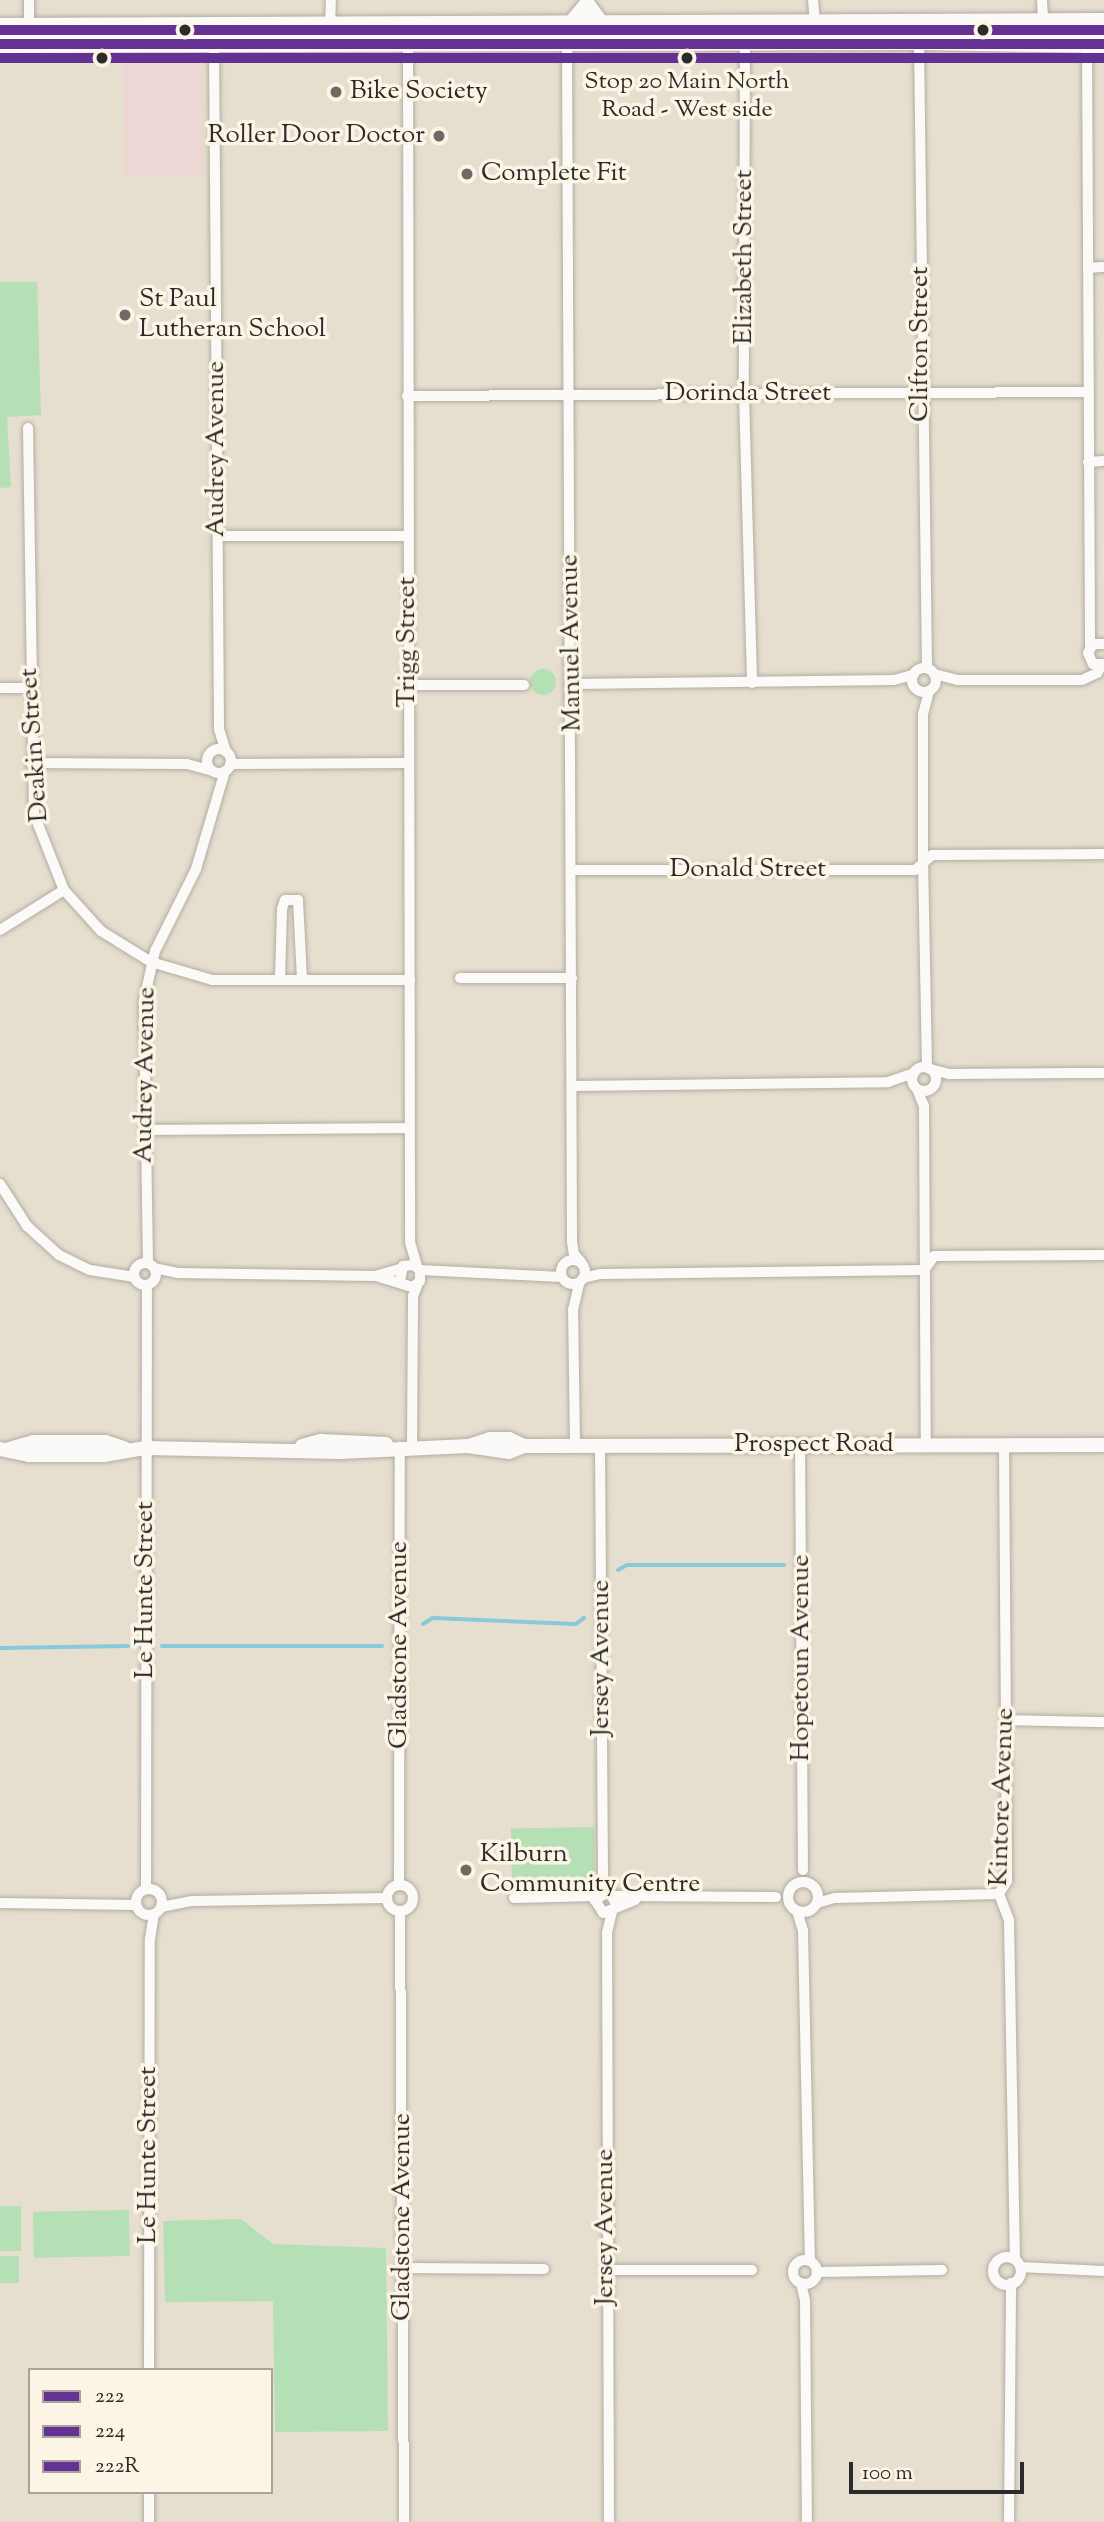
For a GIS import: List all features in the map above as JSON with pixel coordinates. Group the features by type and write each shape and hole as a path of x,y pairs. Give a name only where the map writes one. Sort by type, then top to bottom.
{"highway":[{"path":"567,44 570,24 587,3 600,24"},
{"path":"330,35 408,43 744,42 1043,22 1104,22"},
{"path":"1043,22 1043,44"},
{"path":"0,27 30,35 330,35 570,24 815,23 1043,44 1096,44"},
{"path":"0,44 30,35"}],"main road":[{"name":"Prospect Road","path":"4,1449 29,1455 104,1455 126,1449 145,1448 294,1448 319,1452 468,1446 509,1452 524,1446 1104,1445"}],"street":[{"path":"29,0 30,35"},
{"path":"330,35 331,0"},
{"path":"813,0 815,23"},
{"path":"1042,0 1043,22"},
{"name":"Clifton Street","path":"915,1087 922,1070 924,1048 919,31"},
{"name":"Audrey Avenue","path":"145,1448 144,1000 151,962 196,869 219,795 223,764 219,729 214,35"},
{"name":"Elizabeth Street","path":"744,42 744,394 752,683"},
{"name":"Trigg Street","path":"406,1447 412,1310 418,1276 410,1242 408,43"},
{"name":"Manuel Avenue","path":"567,44 573,684 572,1241 582,1273"},
{"path":"1075,680 1090,661 1088,268 1096,44"},
{"path":"1088,268 1104,267"},
{"name":"Dorinda Street","path":"407,396 1089,392"},
{"name":"Deakin Street","path":"28,428 29,688 34,814 64,890 102,931 151,962 212,980 410,980"},
{"path":"1088,462 1104,461"},
{"path":"218,536 408,536"},
{"path":"1090,624 1103,643 1090,646"},
{"path":"573,684 1075,680 1090,678 1103,664 1090,661"},
{"path":"408,685 524,685"},
{"path":"0,688 29,688"},
{"name":"Audrey Avenue","path":"210,753 219,729"},
{"path":"210,753 223,764"},
{"path":"210,753 223,764"},
{"path":"187,764 210,753"},
{"path":"31,763 408,763"},
{"name":"Donald Street","path":"572,870 915,870 932,855 1104,854"},
{"path":"0,930 64,890"},
{"path":"281,978 282,908 285,900 298,900 302,978"},
{"path":"460,978 572,978"},
{"path":"888,1082 922,1070 948,1074 1104,1073"},
{"path":"922,1070 933,1087"},
{"path":"923,1105 933,1087 948,1074"},
{"path":"572,1086 888,1082 933,1087"},
{"path":"915,1087 923,1105 926,1444"},
{"path":"144,1130 410,1128"},
{"path":"0,1184 41,1242 90,1270 112,1273 375,1276 402,1284 418,1276 439,1274 537,1276 563,1272 601,1274 924,1270"},
{"name":"Manuel Avenue","path":"563,1272 572,1241"},
{"name":"Trigg Street","path":"410,1242 402,1267 402,1284 412,1310"},
{"path":"924,1270 934,1256 1104,1255"},
{"path":"375,1276 402,1267 418,1276"},
{"path":"563,1272 582,1273"},
{"path":"563,1272 573,1310 575,1446"},
{"path":"573,1310 582,1273"},
{"name":"Hopetoun Avenue","path":"800,1445 803,1870 814,1897"},
{"name":"Kintore Avenue","path":"1004,1445 1006,1881 999,1894 1009,1920 1013,2261"},
{"name":"Jersey Avenue","path":"600,1446 604,1870 609,1899 606,2270 609,2522"},
{"name":"Gladstone Avenue","path":"399,1884 406,1447"},
{"name":"Le Hunte Street","path":"145,1448 149,1857 154,1902 150,1939 149,2368"},
{"path":"1006,1720 1104,1722"},
{"name":"Hopetoun Avenue","path":"793,1888 803,1870"},
{"path":"0,1903 387,1898 400,1912 410,1907 414,1898 408,1887 399,1884 391,1888 387,1898"},
{"path":"793,1888 814,1897 835,1898 999,1894"},
{"path":"513,1898 569,1900 776,1897 793,1888"},
{"path":"793,1888 794,1908 803,1931"},
{"path":"776,1897 794,1908"},
{"path":"794,1908 814,1897"},
{"path":"807,2522 805,2283 794,2272 805,2261 806,2245 803,1931 814,1897"},
{"path":"569,1900 598,1910 609,1899"},
{"name":"Jersey Avenue","path":"607,1933 598,1910 609,1899"},
{"path":"136,1901 154,1902"},
{"name":"Gladstone Avenue","path":"400,1912 404,2522"},
{"path":"805,2261 817,2272"},
{"path":"1009,2522 1008,2308 1013,2261"},
{"path":"1046,2272 1013,2261 996,2262 993,2271 1011,2282 1046,2272 1104,2271"},
{"path":"403,2269 544,2269"},
{"path":"606,2270 752,2270"},
{"path":"805,2283 817,2272 942,2270"},
{"path":"149,2494 149,2522"}],"shaded area":[{"path":"202,60 204,174 125,175 123,61"}],"green space":[{"path":"0,282 37,282 41,415 7,417 11,487 0,488"},
{"path":"543,669 552,673 556,682 552,691 543,695 534,691 530,682 534,673"},
{"path":"594,1827 595,1886 512,1887 511,1828"},
{"path":"0,2206 21,2206 21,2251 0,2251"},
{"path":"129,2210 130,2256 34,2258 33,2212"},
{"path":"241,2219 273,2244 386,2248 388,2431 275,2432 273,2301 165,2302 163,2221"},
{"path":"0,2256 19,2256 19,2283 0,2283"}],"waterway":[{"path":"618,1570 627,1565 784,1565"},
{"path":"423,1624 433,1618 576,1624 584,1618"},
{"path":"0,1648 128,1646"},
{"path":"162,1646 382,1646"}],"transit line":[{"name":"222R","path":"0,30 1104,30"},
{"name":"222","path":"0,44 1104,44"},
{"name":"224","path":"0,58 1104,58"}],"place":[{"name":"Stop 20 Main North Road - West side","path":"687,58"},
{"name":"Bike Society","path":"336,92"},
{"name":"Roller Door Doctor","path":"439,136"},
{"name":"Complete Fit","path":"467,174"},
{"name":"St Paul Lutheran School","path":"125,315"},
{"name":"Kilburn Community Centre","path":"466,1870"}]}
